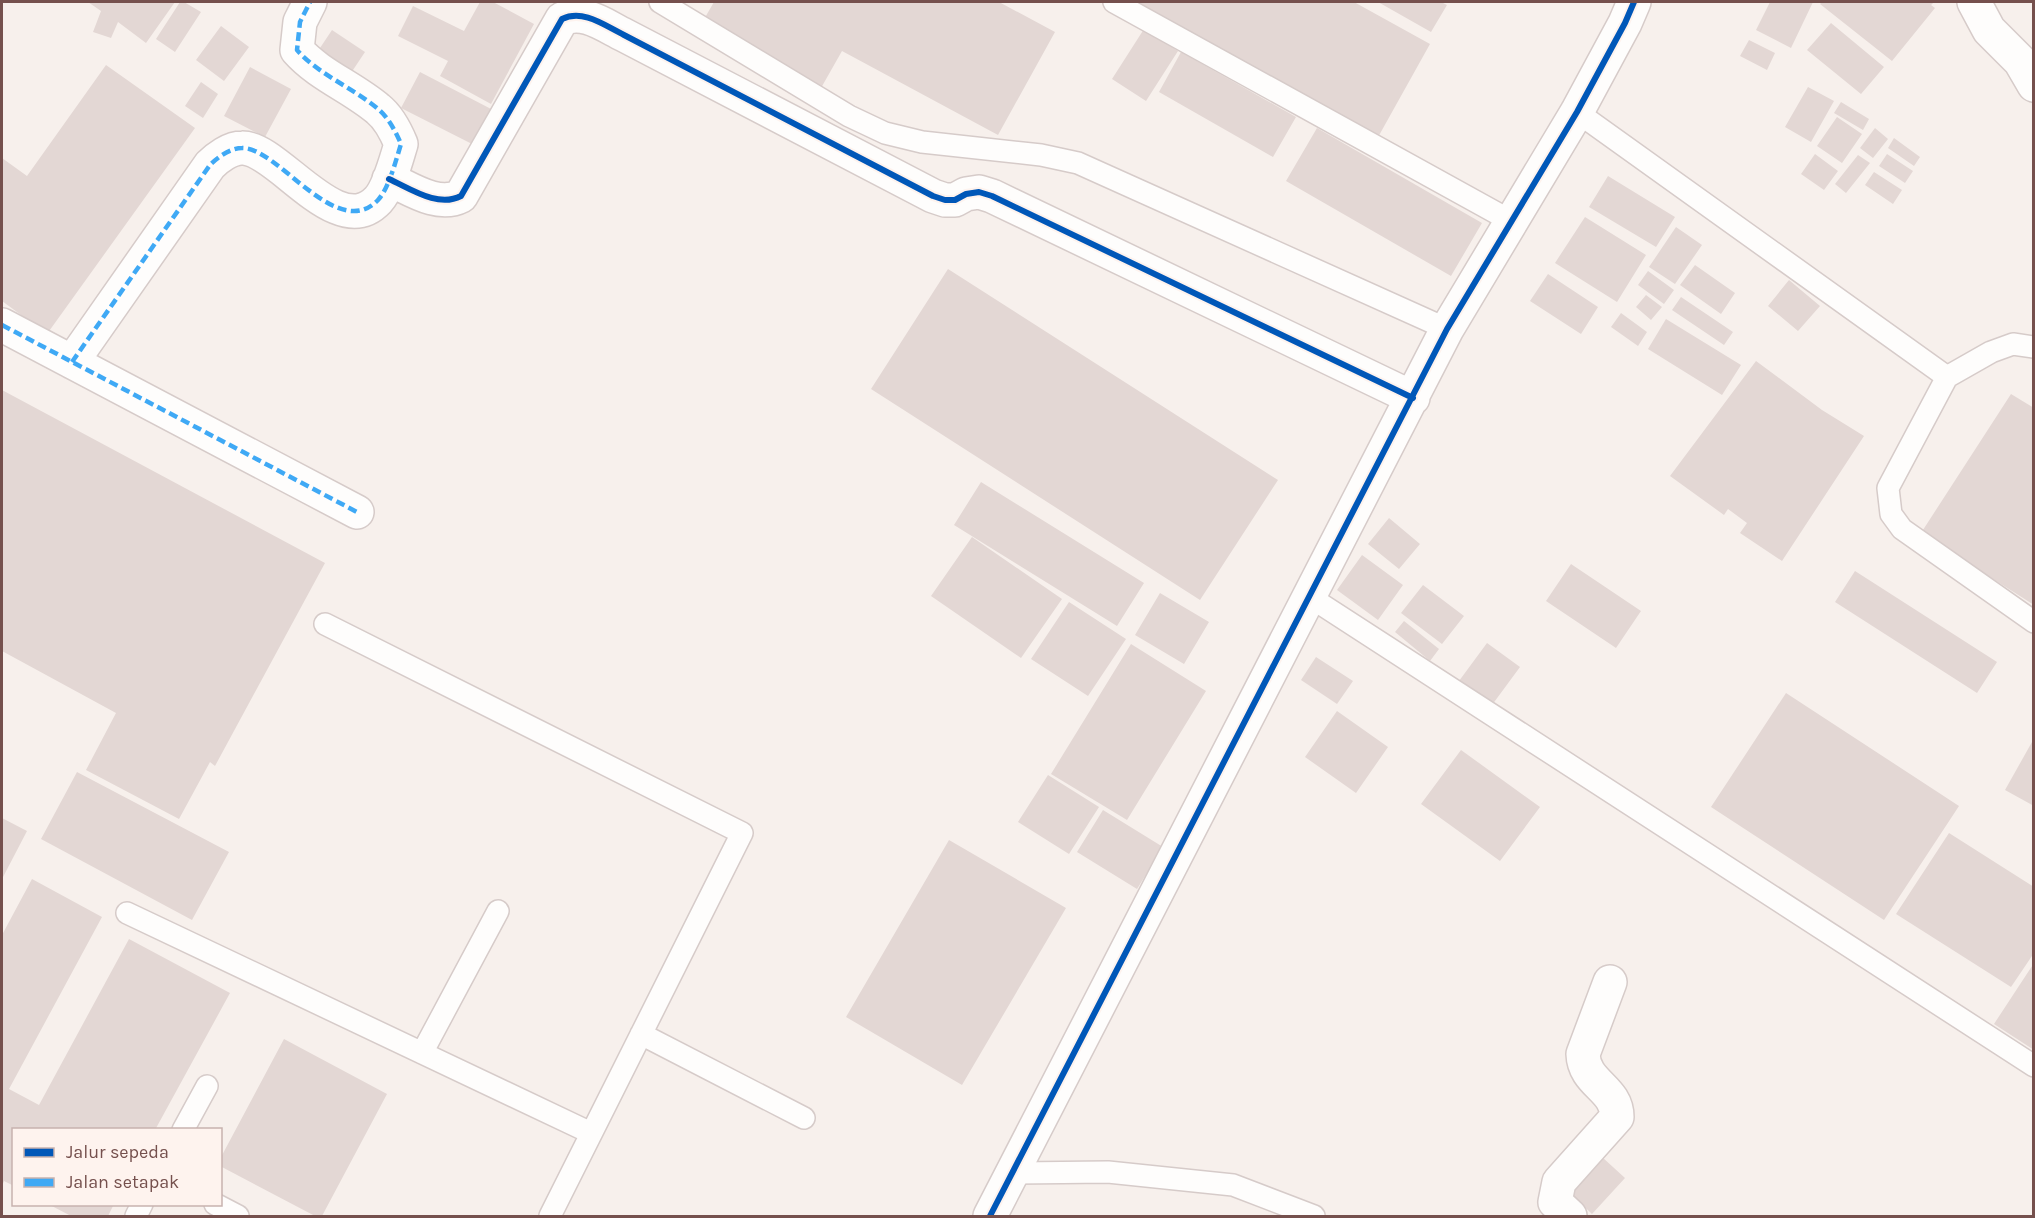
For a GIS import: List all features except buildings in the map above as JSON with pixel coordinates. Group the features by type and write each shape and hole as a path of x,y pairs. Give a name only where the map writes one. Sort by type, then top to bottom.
{"street":[{"path":"72,362 210,165 219,157 241,148 257,152 316,195 345,211 363,210 378,200 389,179 401,144 379,109 314,67 297,50 300,22 310,2"},
{"path":"990,1216 1448,329 1577,112 1634,2"},
{"path":"1974,2 1989,30 2029,66"},
{"path":"389,179 437,200 452,201 461,196 562,19 573,14 588,18 615,31 933,196 945,200 955,200 966,194 979,192 992,196 1413,398"},
{"path":"2,325 357,512"},
{"path":"1570,1216 1555,1202 1559,1182 1617,1117 1613,1099 1587,1072 1583,1054 1610,982"}],"lane":[{"path":"660,2 849,116 885,133 922,141 1041,155 1078,163 1448,329"},
{"path":"1114,2 1511,221"},
{"path":"1577,112 1947,377"},
{"path":"2034,347 2013,344 1991,352 1947,377 1888,488 1891,514 1902,529 2034,622"},
{"path":"1310,597 2034,1066"},
{"path":"325,624 742,833 550,1216"},
{"path":"422,1053 498,911"},
{"path":"127,913 591,1133"},
{"path":"641,1034 804,1118"},
{"path":"184,1128 207,1086"},
{"path":"1012,1173 1108,1172 1233,1185 1314,1216"},
{"path":"219,1206 238,1216"}],"marked path":[{"path":"72,362 210,165 228,152 237,148 256,152 326,202 345,210 362,210 382,195 392,174 401,144 391,125 378,109 315,67 297,50 300,22 310,2"},
{"path":"2,325 357,512"}],"cycle path":[{"path":"990,1216 1447,329 1577,112 1634,2"},
{"path":"389,179 434,199 443,200 461,196 562,19 570,16 586,17 933,196 945,200 955,200 966,194 979,192 992,196 1413,398"}]}
